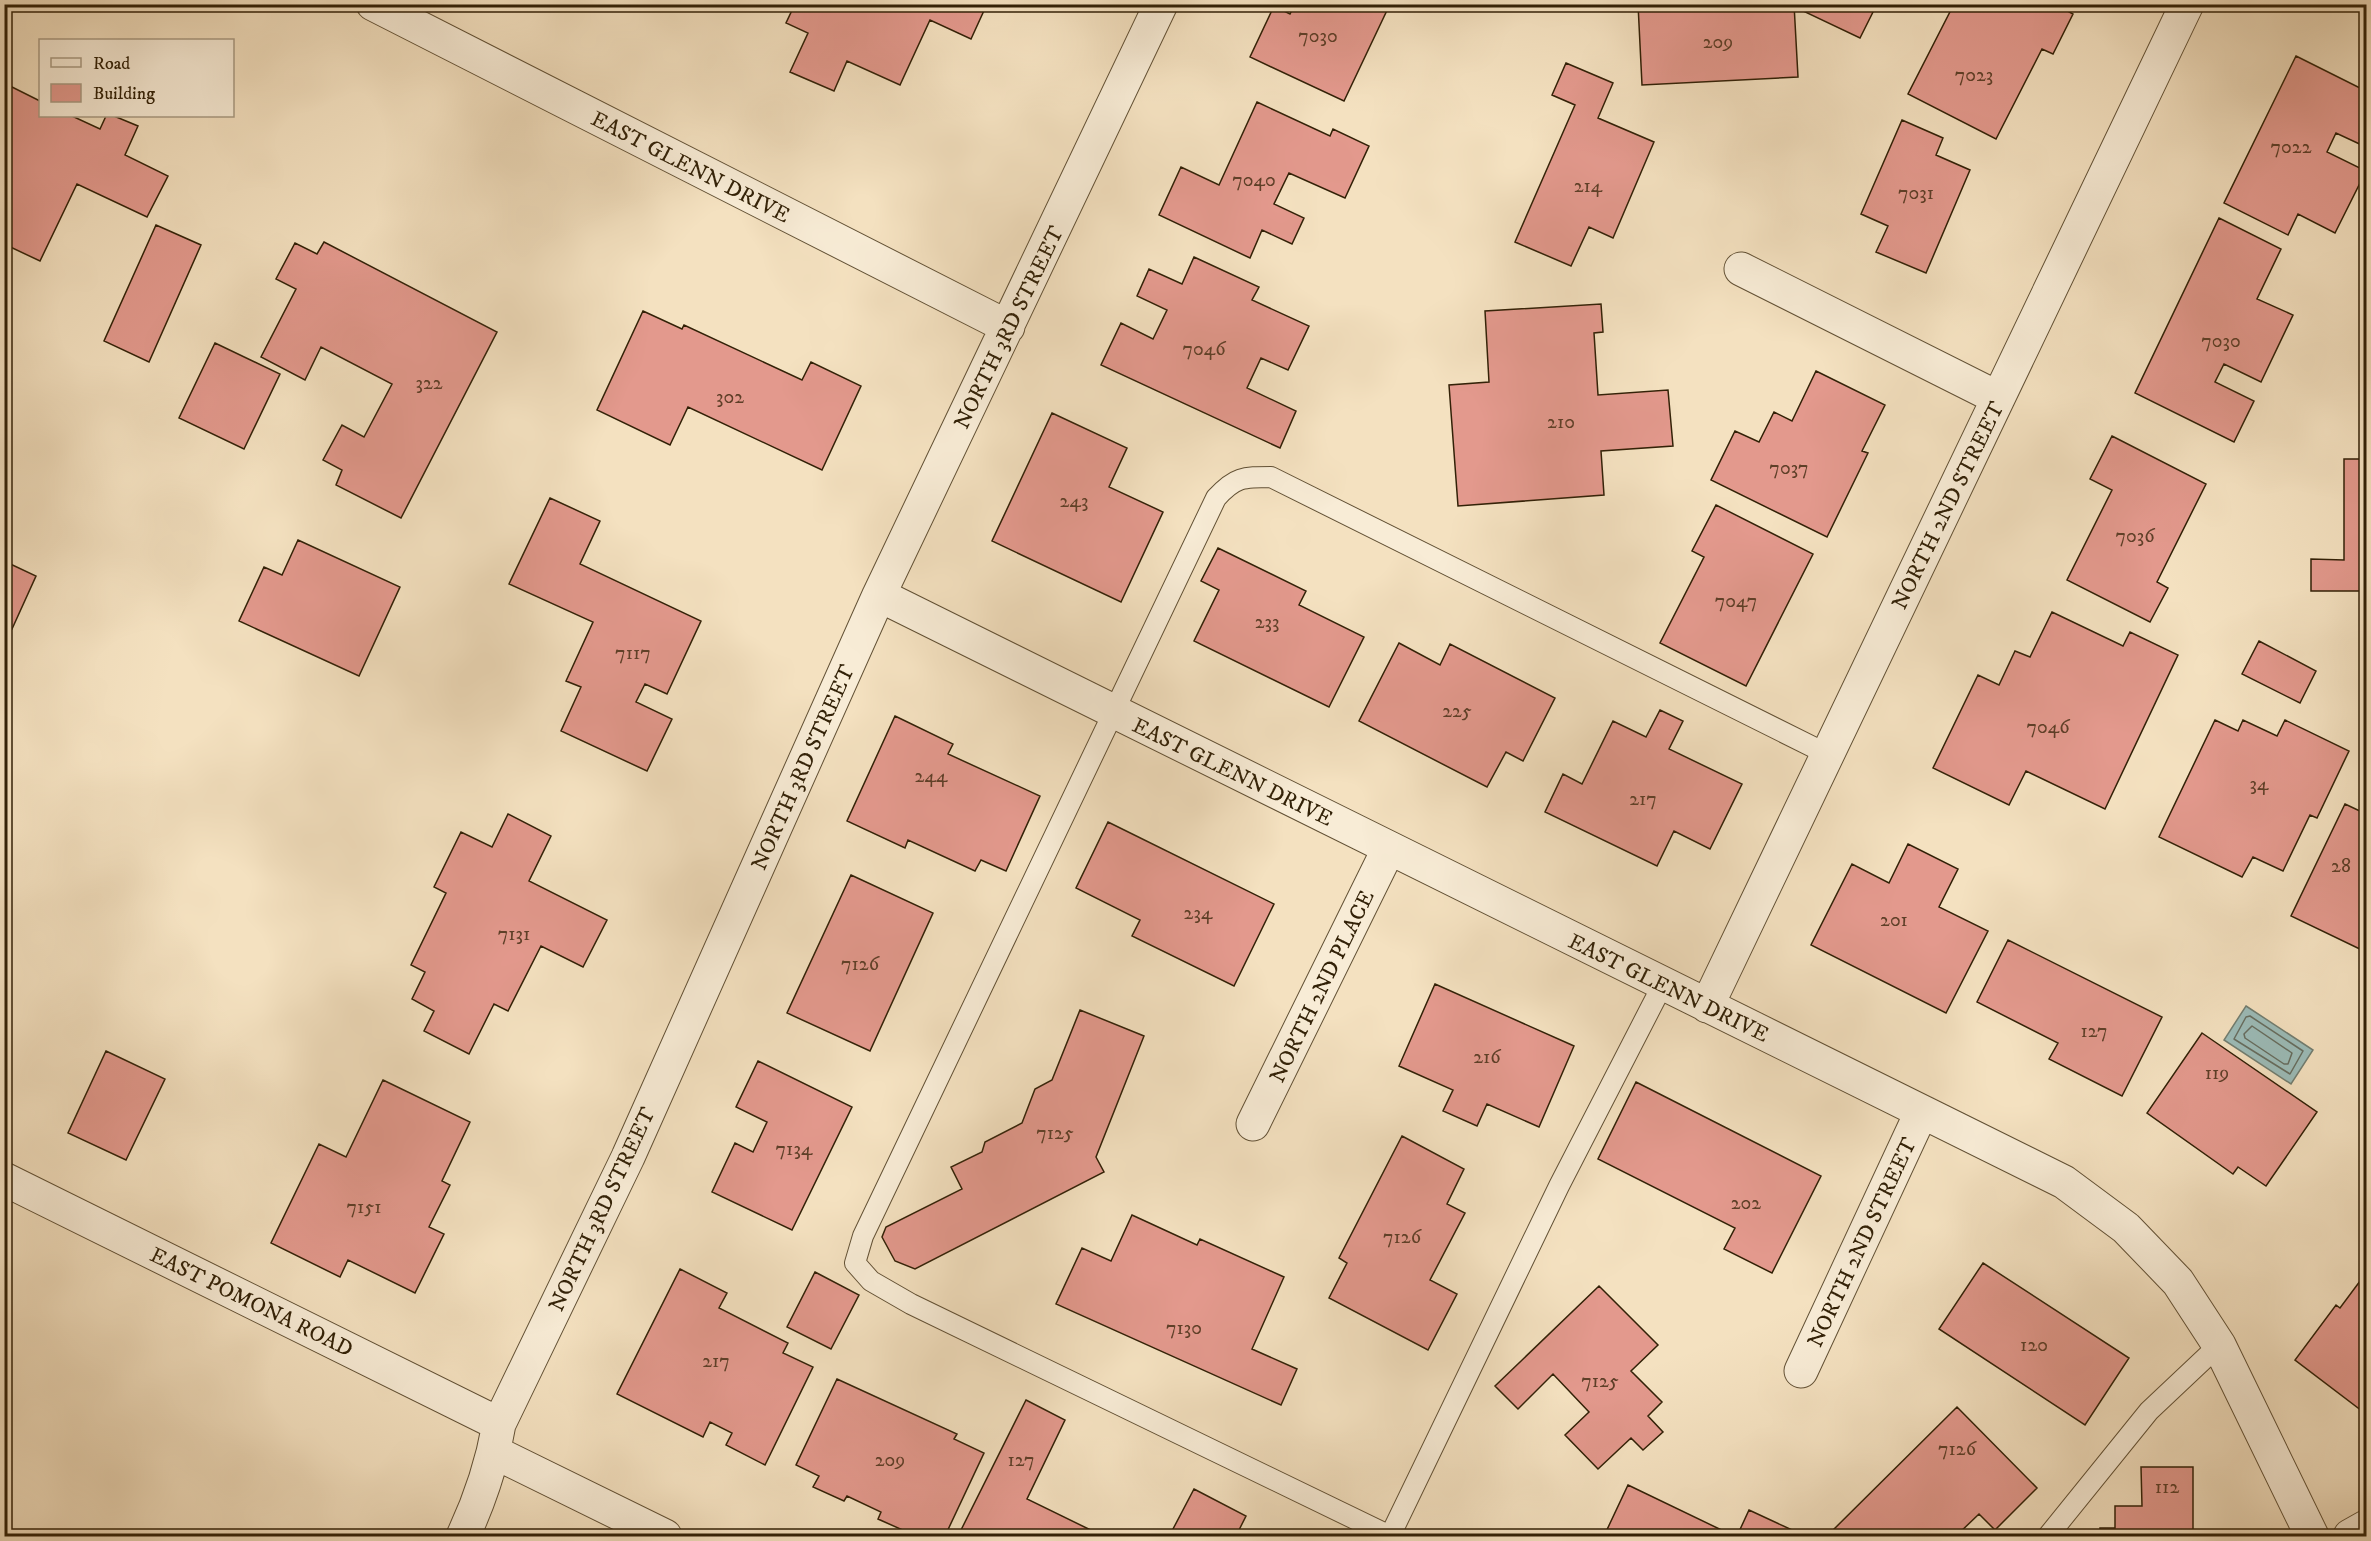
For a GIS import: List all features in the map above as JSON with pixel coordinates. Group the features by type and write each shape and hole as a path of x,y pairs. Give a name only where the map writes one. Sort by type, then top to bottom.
{"street":[{"name":"EAST GLENN DRIVE","path":"374,4 1008,327"},
{"name":"NORTH 3RD STREET","path":"463,1536 479,1502 496,1438 628,1156 879,595 1161,4"},
{"name":"NORTH 2ND STREET","path":"1707,1006 2187,4"},
{"path":"1741,269 1998,398"},
{"name":"EAST GLENN DRIVE","path":"879,595 2064,1182 2126,1228 2178,1282 2219,1345 2312,1536"},
{"name":"NORTH 2ND PLACE","path":"1253,1124 1389,848"},
{"name":"NORTH 2ND STREET","path":"1801,1371 1921,1113"},
{"name":"EAST POMONA ROAD","path":"4,1179 496,1438 665,1536"},
{"path":"2350,1536 2367,1527"}],"lane":[{"path":"1663,984 1559,1186 1390,1536 911,1304 871,1281 855,1263 863,1236 1216,498 1228,485 1243,477 1271,477 1827,754"},
{"path":"2048,1536 2149,1411 2219,1345"}],"water":[{"path":"2246,1006 2313,1050 2291,1084 2224,1040"}],"building":[{"path":"795,4 987,4 971,39 930,20 900,85 847,61 834,91 790,72 808,33 786,23"},
{"path":"1295,4 1390,4 1344,101 1250,57 1274,6 1290,14"},
{"path":"1638,4 1794,4 1798,77 1642,85"},
{"path":"1806,4 1877,4 1860,38 1803,11"},
{"path":"1954,4 2055,4 2073,14 2053,54 2042,49 1996,139 1908,94"},
{"path":"2296,56 2366,91 2366,147 2336,133 2327,152 2366,171 2335,233 2298,214 2288,235 2224,203"},
{"path":"1566,63 1613,83 1598,118 1654,142 1613,238 1589,227 1571,266 1515,242 1575,105 1552,95"},
{"path":"4,83 39,100 39,117 74,117 100,129 106,117 116,117 138,126 125,155 168,176 147,217 77,184 40,261 4,244"},
{"path":"1257,102 1330,136 1333,129 1369,146 1345,198 1289,173 1274,204 1304,218 1292,244 1262,230 1250,258 1159,215 1181,167 1219,185"},
{"path":"1902,120 1943,138 1936,155 1970,170 1926,273 1876,252 1888,226 1861,214"},
{"path":"2219,218 2281,249 2257,299 2293,315 2261,382 2224,364 2215,382 2254,401 2234,442 2135,393"},
{"path":"156,225 201,245 149,362 104,341"},
{"path":"324,242 497,332 401,518 336,485 342,470 323,460 342,425 364,437 392,384 321,347 305,380 261,357 296,289 276,279 295,243 317,254"},
{"path":"1194,257 1259,287 1252,300 1309,326 1288,370 1261,358 1247,388 1296,411 1280,448 1101,365 1121,323 1153,339 1167,310 1137,296 1149,269 1182,284"},
{"path":"1601,304 1603,332 1594,333 1598,395 1668,390 1673,446 1601,451 1604,495 1458,506 1449,385 1489,382 1485,311"},
{"path":"643,311 682,329 684,325 802,380 811,362 861,386 822,470 688,407 670,445 597,410"},
{"path":"215,343 280,374 244,449 179,418"},
{"path":"1816,371 1885,405 1862,451 1868,453 1827,537 1711,480 1735,431 1759,442 1774,412 1792,421"},
{"path":"1052,413 1127,448 1109,487 1163,512 1121,602 992,541"},
{"path":"2112,436 2206,484 2157,582 2168,588 2150,622 2067,580 2112,490 2090,479"},
{"path":"2344,459 2366,459 2366,591 2311,591 2311,559 2344,560"},
{"path":"550,498 600,521 580,564 701,621 667,694 645,684 636,702 672,719 647,771 561,731 581,687 566,681 593,622 509,584"},
{"path":"1716,505 1813,554 1746,686 1660,643 1704,557 1692,551"},
{"path":"298,540 400,587 359,676 239,621 264,567 282,575"},
{"path":"1218,548 1306,591 1299,605 1364,637 1329,707 1194,641 1219,590 1201,581"},
{"path":"4,561 36,576 12,629 4,625"},
{"path":"2052,612 2123,646 2130,632 2178,655 2105,809 2026,771 2009,805 1933,768 1978,675 1999,685 2015,651 2030,657"},
{"path":"2259,641 2316,671 2300,703 2242,674"},
{"path":"1399,643 1440,665 1450,644 1555,698 1523,761 1506,752 1487,787 1359,721"},
{"path":"1660,710 1683,721 1669,749 1742,784 1710,849 1674,831 1657,866 1545,812 1563,774 1582,784 1613,721 1646,737"},
{"path":"895,716 953,744 948,754 1040,796 1006,871 981,860 975,871 908,840 905,848 847,821"},
{"path":"2215,720 2238,731 2243,720 2277,736 2285,720 2349,751 2317,818 2310,815 2283,871 2253,857 2242,877 2159,837"},
{"path":"2345,804 2364,813 2366,809 2366,952 2291,916"},
{"path":"508,814 551,836 529,881 607,920 583,967 541,946 508,1011 494,1004 469,1054 424,1031 434,1011 412,999 425,972 411,965 446,893 434,887 461,832 492,847"},
{"path":"1108,822 1274,904 1234,986 1132,936 1140,920 1076,888"},
{"path":"1908,844 1958,869 1939,907 1988,931 1946,1013 1811,945 1852,864 1889,883"},
{"path":"851,875 933,913 870,1051 787,1013"},
{"path":"2008,940 2162,1017 2122,1096 2049,1059 2058,1043 1977,1002"},
{"path":"1435,984 1574,1046 1539,1127 1487,1104 1477,1126 1443,1111 1453,1090 1399,1066"},
{"path":"1080,1010 1144,1036 1096,1157 1104,1172 915,1269 895,1261 882,1237 886,1227 962,1189 951,1167 982,1152 985,1142 1022,1123 1035,1089 1052,1080"},
{"path":"2202,1033 2317,1112 2266,1186 2238,1167 2233,1174 2147,1113"},
{"path":"106,1051 165,1079 126,1160 68,1133"},
{"path":"758,1061 852,1107 792,1230 712,1192 735,1143 753,1152 767,1122 736,1107"},
{"path":"383,1080 470,1122 442,1181 450,1185 429,1227 444,1234 415,1293 348,1260 340,1277 271,1243 319,1144 346,1157"},
{"path":"1636,1082 1821,1176 1772,1273 1724,1249 1735,1228 1598,1159"},
{"path":"1402,1136 1464,1169 1447,1204 1465,1213 1430,1280 1457,1294 1428,1350 1329,1298 1347,1263 1339,1258"},
{"path":"1132,1215 1197,1245 1200,1239 1284,1277 1252,1349 1297,1369 1281,1405 1056,1304 1082,1248 1111,1261"},
{"path":"1983,1263 2129,1358 2085,1425 1939,1329"},
{"path":"680,1269 727,1293 719,1308 788,1343 783,1353 813,1367 765,1465 726,1445 732,1433 710,1422 703,1437 617,1394"},
{"path":"815,1272 859,1295 831,1349 787,1327"},
{"path":"2366,1273 2366,1414 2295,1360 2336,1305 2340,1308"},
{"path":"1599,1286 1658,1345 1631,1371 1662,1402 1648,1416 1663,1432 1643,1450 1631,1438 1598,1469 1565,1435 1589,1412 1553,1374 1518,1409 1495,1386"},
{"path":"837,1379 957,1434 954,1439 984,1453 945,1536 916,1536 878,1519 881,1512 847,1496 844,1501 813,1487 819,1476 796,1465"},
{"path":"1026,1400 1065,1420 1027,1499 1103,1536 958,1536"},
{"path":"1957,1407 2037,1488 1995,1530 1979,1514 1956,1536 1827,1536"},
{"path":"2141,1467 2193,1467 2193,1536 2100,1536 2100,1528 2115,1528 2115,1506 2142,1506"},
{"path":"1628,1485 1734,1536 1604,1536"},
{"path":"1194,1489 1246,1516 1236,1536 1188,1536 1173,1529"},
{"path":"1749,1510 1805,1536 1737,1536"}]}
